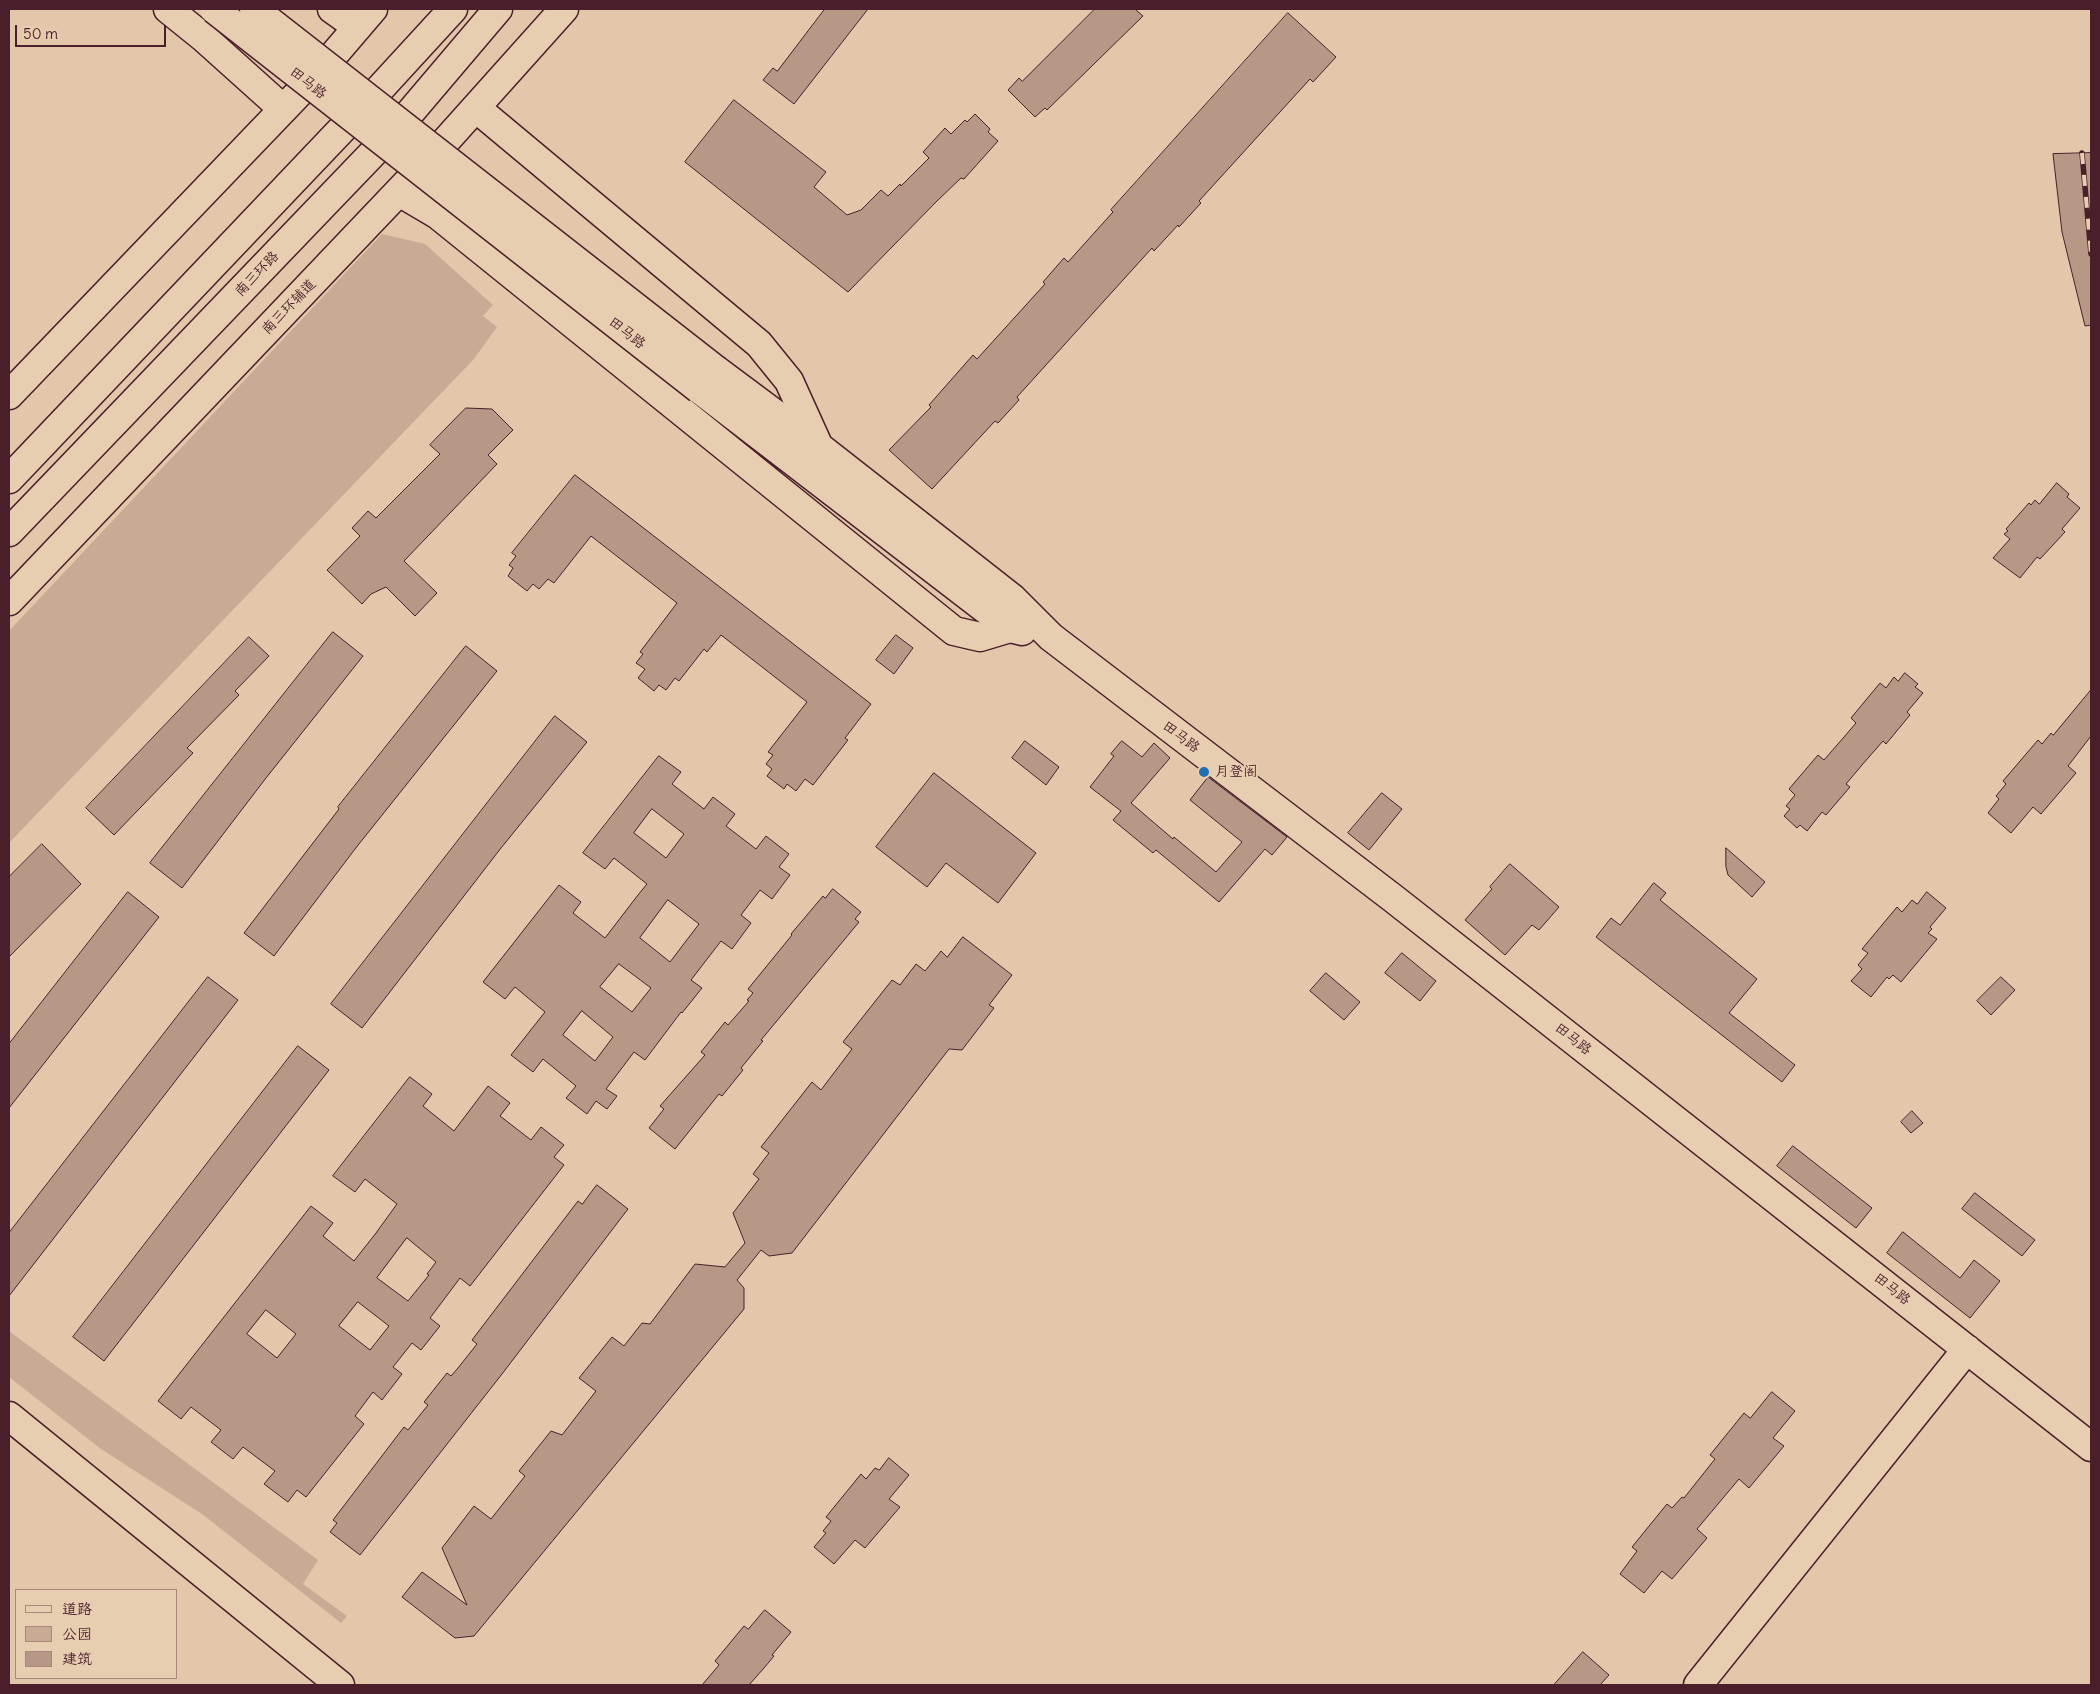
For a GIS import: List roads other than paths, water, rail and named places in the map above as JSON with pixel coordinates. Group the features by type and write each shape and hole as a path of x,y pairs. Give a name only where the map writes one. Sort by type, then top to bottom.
{"main road":[{"path":"168,9 204,38 283,110"},
{"name":"田马路","path":"214,9 707,379 818,446 1012,598 1051,637 1394,899 2091,1447"},
{"name":"田马路","path":"254,9 1010,628 1051,637"},
{"path":"9,394 320,71 365,18 332,9"},
{"path":"9,479 364,106 453,9"},
{"name":"南三环路","path":"9,532 397,128 498,9"},
{"name":"南三环辅道","path":"9,601 399,192 564,9"},
{"path":"476,108 759,344 789,381 818,446"},
{"path":"399,192 438,215 954,631 980,637 1010,628"},
{"path":"1698,1685 1967,1348"},
{"path":"9,1416 340,1685"}],"railway":[{"path":"2082,153 2091,254"}],"place":[{"name":"月登阁","path":"1204,772"}]}
